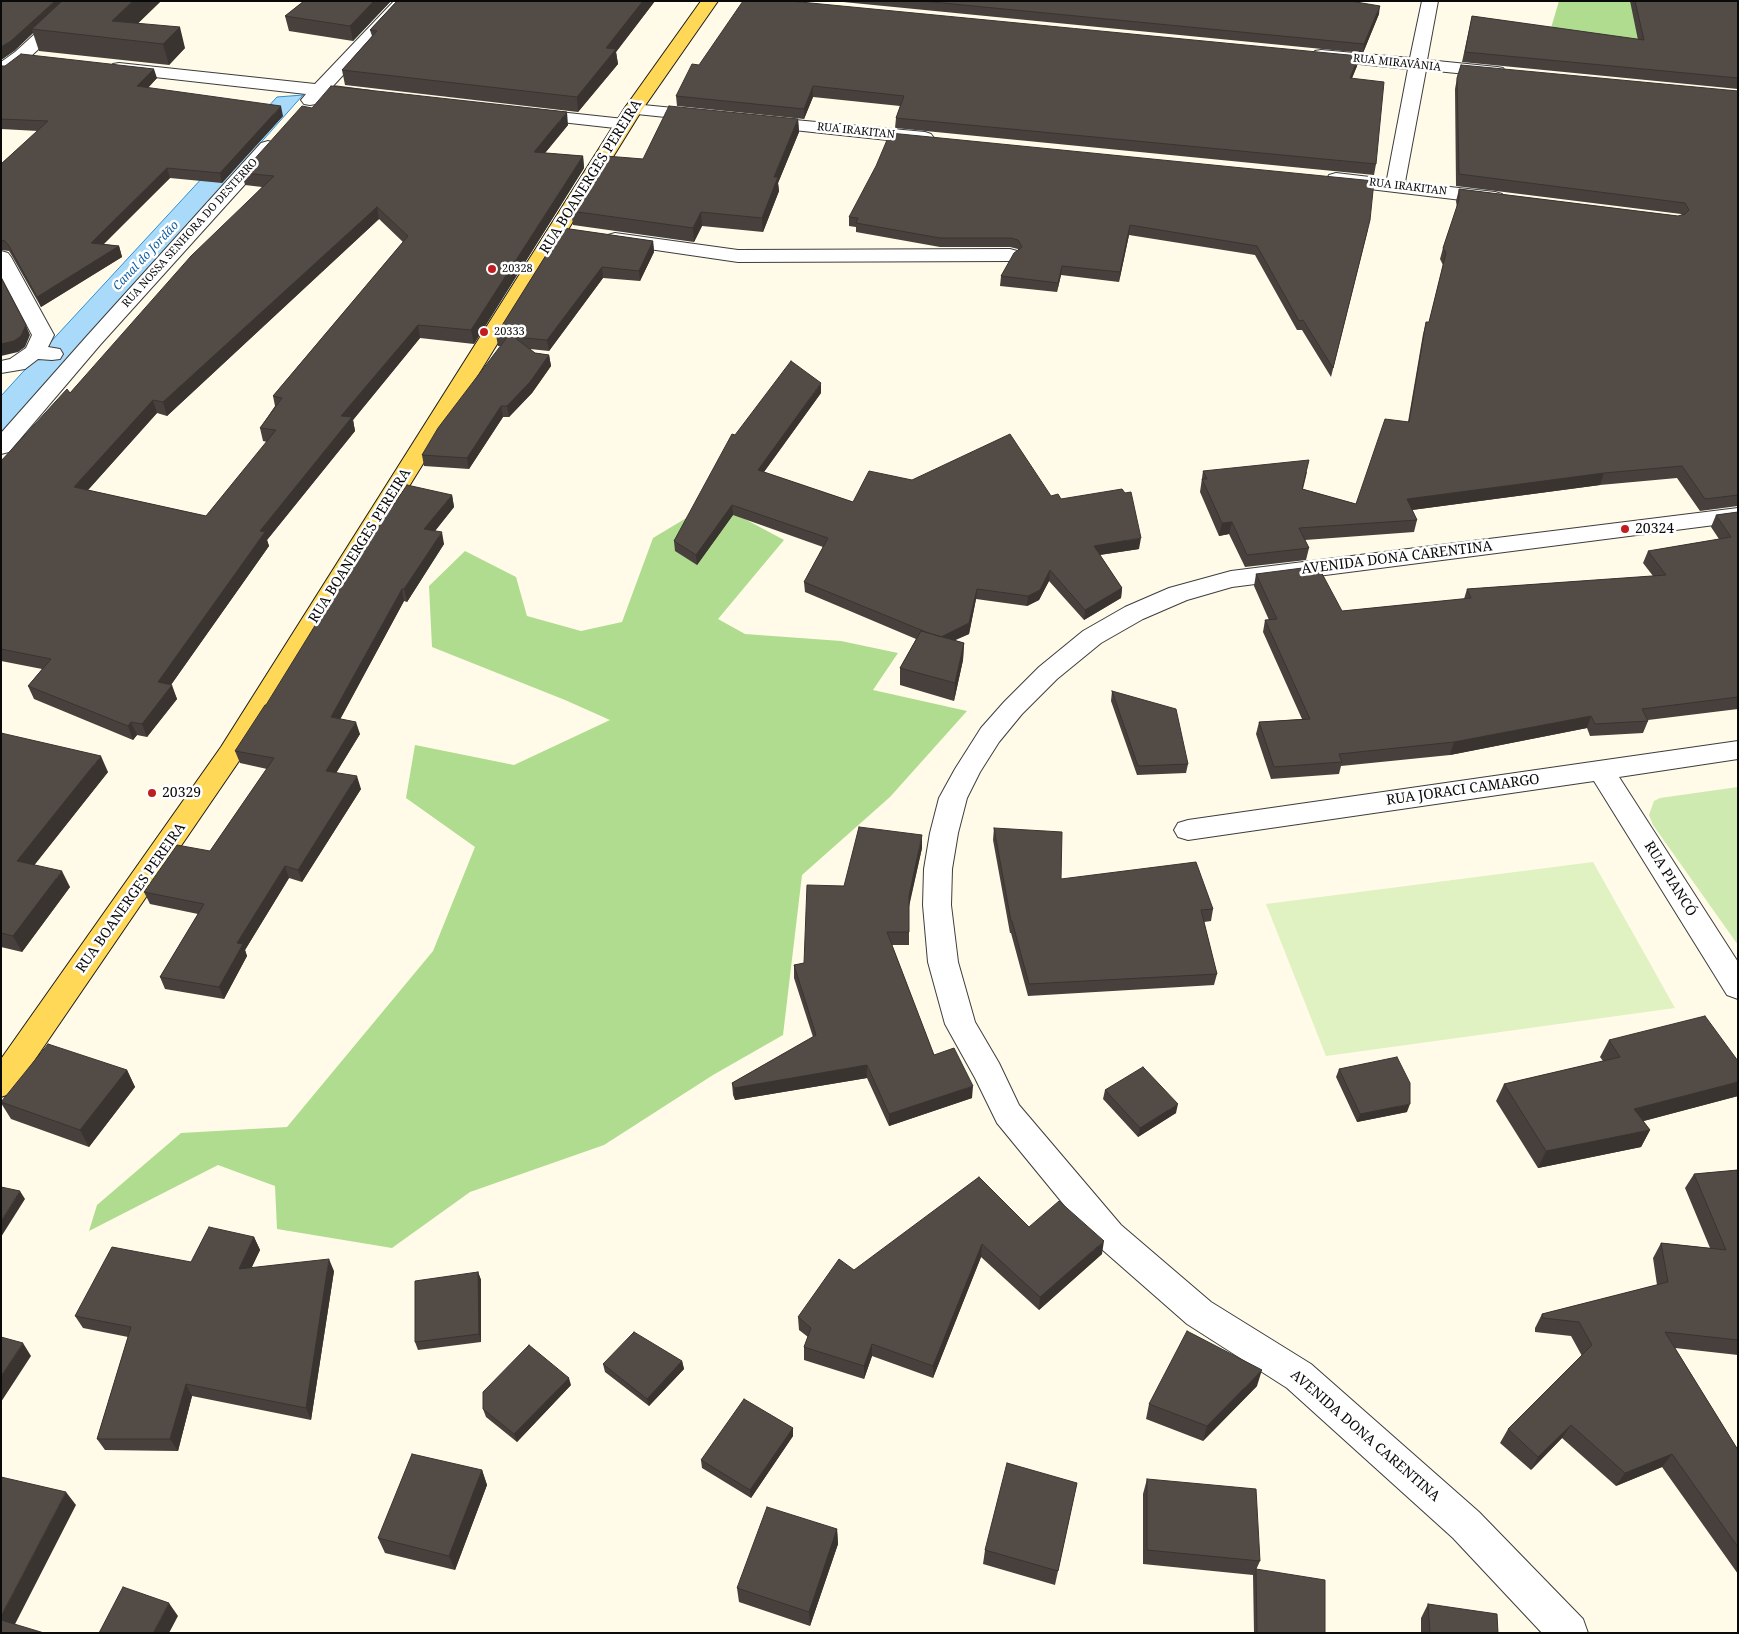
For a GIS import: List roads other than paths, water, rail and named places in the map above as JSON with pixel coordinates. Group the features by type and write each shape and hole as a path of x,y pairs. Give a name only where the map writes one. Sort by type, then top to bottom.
{"main road":[{"name":"RUA BOANERGES PEREIRA","path":"1,1084 230,754 576,234 629,117 710,1"}],"street":[{"path":"1,70 21,56 81,1"},
{"path":"299,112 403,1"},
{"path":"1395,185 1430,1"},
{"name":"RUA MIRAVÂNIA","path":"1309,54 1515,74"},
{"path":"21,56 40,59"},
{"path":"98,65 380,98"},
{"path":"516,112 629,117 722,118"},
{"name":"RUA IRAKITAN","path":"742,120 940,140"},
{"name":"RUA NOSSA SENHORA DO DESTERRO","path":"1,447 76,357 279,134"},
{"name":"RUA IRAKITAN","path":"1316,177 1509,199"},
{"path":"576,234 738,256 1010,255"},
{"path":"1,257 42,335 42,340 36,352 17,364 1,367"},
{"path":"36,352 76,357"},
{"name":"AVENIDA DONA CARENTINA","path":"1569,1633 1466,1525 1299,1376 1199,1313 1109,1235 1008,1114 960,1024 943,962 936,906 939,860 953,798 968,768 990,735 1013,708 1041,680 1092,636 1178,594 1231,579 1738,515"},
{"name":"RUA JORACI CAMARGO","path":"1188,830 1738,750"},
{"name":"RUA PIANCÓ","path":"1601,770 1738,987"}],"water":[{"name":"Canal do Jordão","path":"303,95 1,436 1,396 277,97"}],"place":[{"name":"20328","path":"492,269"},
{"name":"20333","path":"484,332"},
{"name":"20324","path":"1625,529"},
{"name":"20329","path":"152,793"}]}
